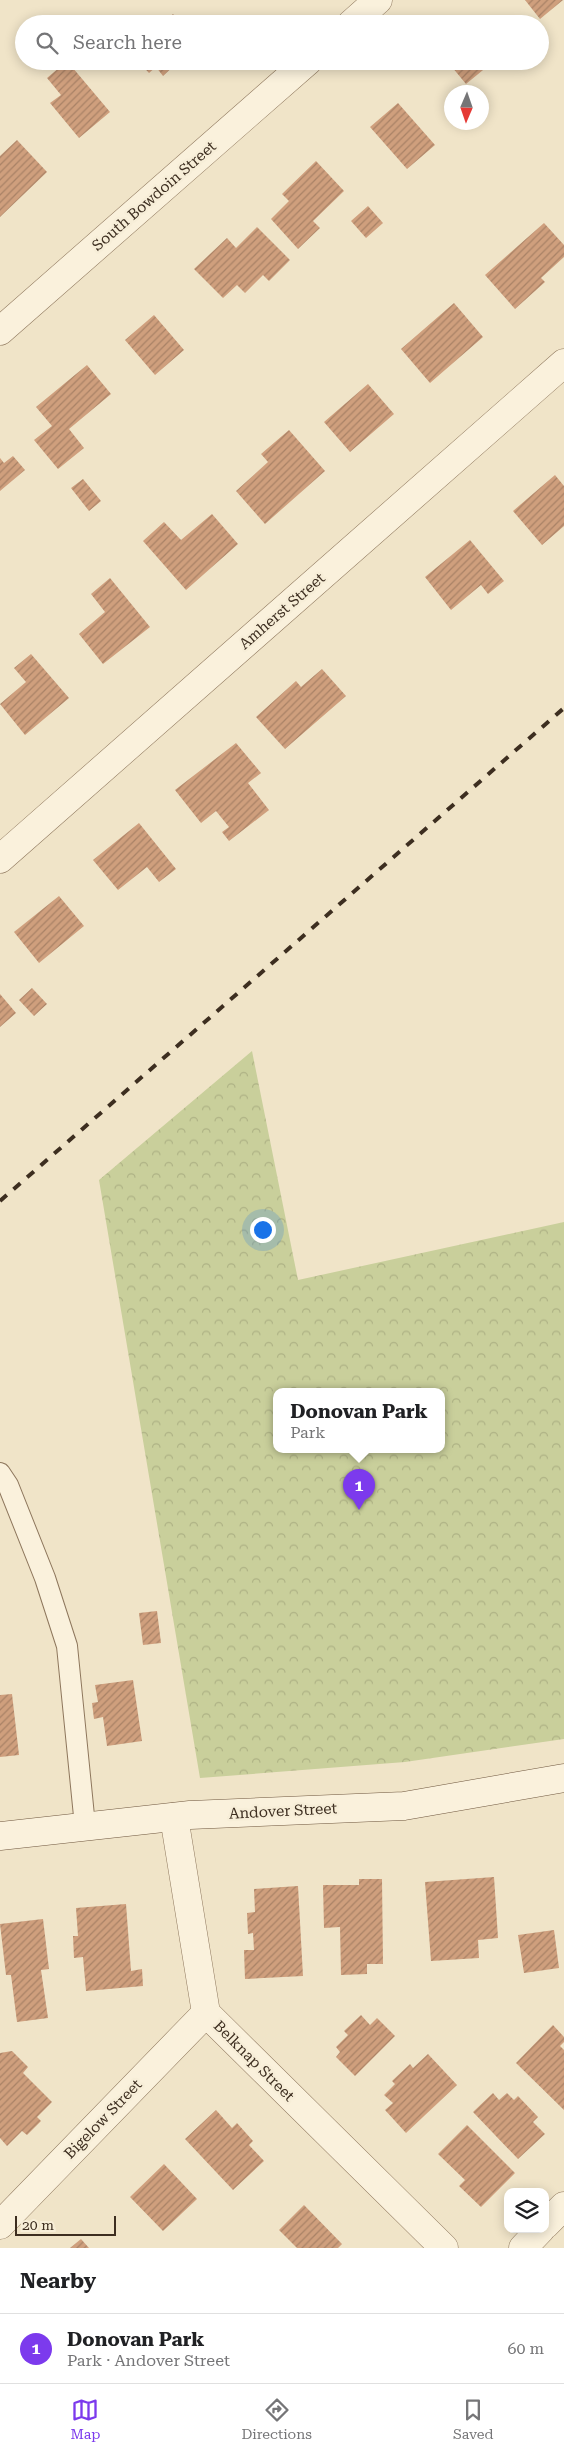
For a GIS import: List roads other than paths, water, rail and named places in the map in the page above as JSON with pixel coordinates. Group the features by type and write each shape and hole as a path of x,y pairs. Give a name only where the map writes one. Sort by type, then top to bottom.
{"street":[{"path":"361,15 378,0"},
{"name":"South Bowdoin Street","path":"0,332 298,70"},
{"name":"Amherst Street","path":"0,859 564,363"},
{"name":"Andover Street","path":"0,1836 174,1817 404,1806 564,1778"},
{"name":"Belknap Street","path":"174,1817 206,2013 444,2248"},
{"name":"Bigelow Street","path":"0,2225 206,2013"},
{"path":"549,2221 564,2206"},
{"path":"523,2248 537,2233"}],"lane":[{"path":"0,1473 8,1485 45,1578 67,1646 85,1826"}],"railway":[{"path":"0,1201 564,708"}],"place":[{"name":"Donovan Park","path":"359,1510"}]}
